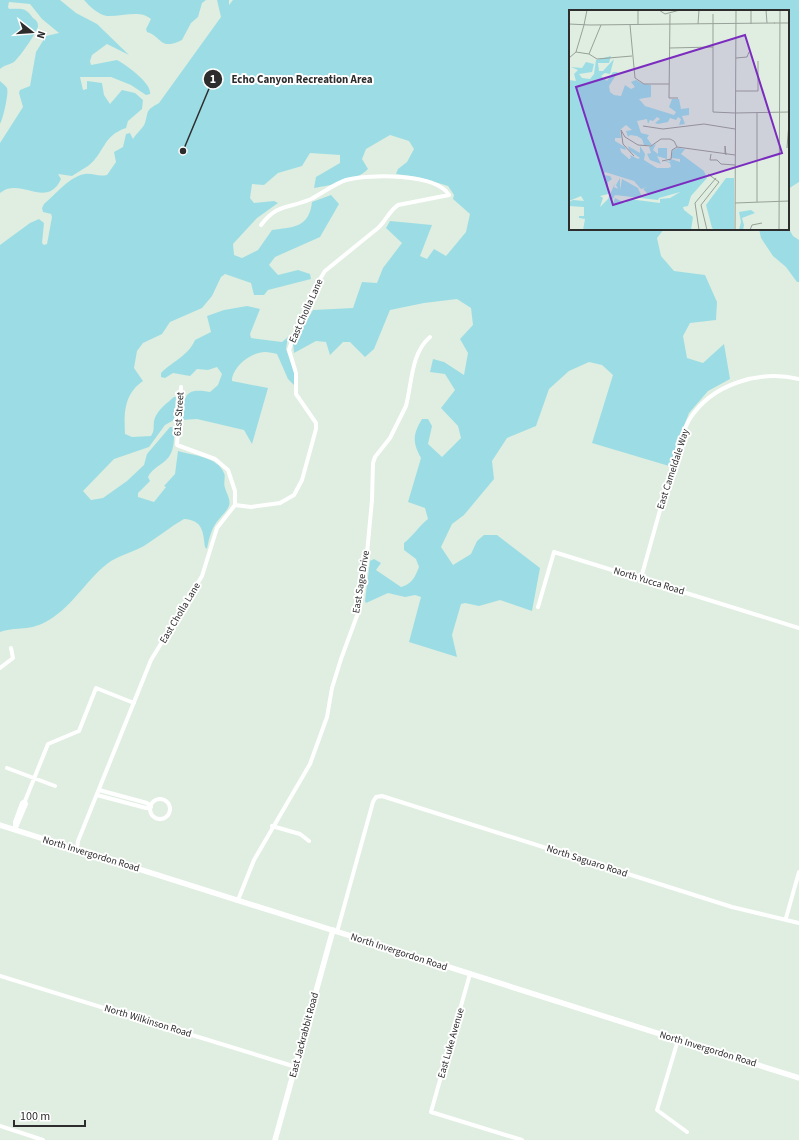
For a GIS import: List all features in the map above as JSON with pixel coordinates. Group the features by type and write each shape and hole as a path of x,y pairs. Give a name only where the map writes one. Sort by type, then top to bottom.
{"street":[{"name":"East Cholla Lane","path":"77,850 78,841 151,660 202,576 217,528 235,505 251,507 280,503 294,495 302,480 310,447 315,437 316,423 296,394 296,373 289,350 293,338 304,317 313,290 325,271 378,228 393,208 417,200 431,199 448,195 445,188 436,184 411,178 373,176 360,177 345,181 310,199 277,209 268,215 261,225"},
{"name":"East Sage Drive","path":"238,900 254,860 272,826 310,764 327,717 338,669 358,613 366,564 375,457 390,438 403,414 409,395 417,356 422,344 430,337"},
{"name":"East Cameldale Way","path":"641,578 680,439 690,419 704,402 723,389 743,381 765,376 785,376 799,379"},
{"name":"61st Street","path":"181,387 177,445 215,459 228,470 235,491 235,505"},
{"name":"North Yucca Road","path":"538,607 554,552 799,628"},
{"path":"0,668 13,658 11,648"},
{"path":"15,830 16,820 22,803 25,801 48,744 79,731 96,688 134,703"},
{"path":"7,768 55,786"},
{"path":"99,790 147,802 151,807 151,813 155,818 165,818 169,812 169,806 163,800 154,802 151,807"},
{"path":"97,795 146,808 151,807"},
{"name":"North Saguaro Road","path":"376,797 382,796 742,910 786,918 799,923"},
{"name":"East Jackrabbit Road","path":"276,1140 372,802 376,797"},
{"name":"North Invergordon Road","path":"0,825 799,1078"},
{"path":"272,826 300,834 309,841"},
{"path":"786,918 799,872"},
{"name":"East Luke Avenue","path":"470,974 431,1112 522,1140"},
{"name":"North Wilkinson Road","path":"0,976 296,1067"},
{"path":"678,1040 657,1110 687,1132"},
{"path":"0,1126 34,1139 43,1140"}],"shaded area":[{"path":"0,0 60,0 76,13 97,24 129,55 107,44 92,55 90,61 91,65 117,60 138,75 150,90 150,94 146,95 131,85 111,77 80,77 83,90 87,89 87,81 102,83 104,95 110,104 122,90 135,93 143,100 142,109 128,121 126,128 112,135 94,161 72,176 58,174 61,179 55,188 48,192 41,193 16,188 8,189 0,193 0,143 23,107 19,93 20,90 30,86 36,52 46,36 59,33 42,19 30,4 9,2 9,9 25,10 37,21 38,26 32,39 16,60 0,69"},
{"path":"84,0 206,0 202,3 198,17 191,23 182,40 175,43 165,44 147,32 146,29 151,19 147,16 141,14 130,14 107,16 94,10"},
{"path":"217,0 229,0 229,5 233,0 799,0 799,182 789,188 789,10 569,10 569,230 663,230 657,238 661,256 674,271 705,275 717,302 716,320 690,323 683,336 687,358 703,363 724,344 730,379 708,391 689,413 669,466 592,443 613,375 602,365 589,362 569,371 549,389 536,426 507,438 492,461 494,479 464,515 452,524 441,547 453,565 471,554 477,541 484,535 497,535 540,568 532,611 500,600 479,606 465,603 461,604 452,635 457,657 409,642 421,597 415,595 405,597 388,593 366,603 365,601 370,561 374,559 381,563 376,570 401,587 413,580 419,567 416,559 404,550 404,543 428,519 425,508 408,502 421,458 415,443 415,434 422,419 428,419 432,426 428,444 442,457 461,438 458,426 441,408 455,390 445,374 430,372 433,359 444,362 464,375 468,353 460,339 473,325 471,308 457,299 424,303 390,310 374,349 365,357 350,342 343,342 330,355 326,342 316,341 294,353 293,343 313,310 353,308 362,282 377,283 383,268 402,243 386,228 390,221 432,225 420,256 427,259 434,249 446,256 466,232 470,214 453,199 454,195 448,186 418,177 396,174 398,169 407,162 414,149 409,141 390,135 366,149 362,159 368,169 357,177 335,184 314,188 316,177 340,163 340,155 310,153 302,166 278,173 264,185 252,184 250,198 254,203 274,201 278,203 257,218 233,244 234,255 242,258 258,250 272,230 293,227 304,221 310,211 312,202 331,195 339,204 320,237 275,257 269,265 278,275 298,270 310,274 311,279 268,290 264,295 254,295 251,283 225,274 221,277 212,296 202,308 170,322 162,334 143,343 137,351 134,368 143,381 132,392 126,404 125,434 132,437 151,436 155,417 165,405 176,397 174,420 165,425 149,447 114,459 83,491 91,500 103,498 127,481 144,465 147,454 170,427 174,427 174,443 170,455 150,474 148,477 150,481 138,493 138,497 154,502 166,487 164,486 175,474 178,451 216,463 225,475 224,486 230,503 213,528 207,549 205,547 201,528 198,524 184,519 144,546 111,561 95,575 66,607 49,620 36,626 0,632 0,245 30,223 39,219 44,223 42,243 44,245 47,244 52,217 51,214 43,212 42,208 44,204 63,186 79,175 107,175 116,162 114,152 123,147 126,134 130,133 133,139 144,125 149,109 159,103 221,17"},
{"path":"0,81 6,87 7,95 3,117 0,124"},
{"path":"789,229 793,236 799,240 799,282 797,282 786,267 773,256 761,238 759,230"},
{"path":"247,306 260,309 250,334 251,338 282,342 288,337 286,349 294,372 294,385 288,379 277,354 270,352 260,353 248,357 235,371 232,381 268,388 252,444 244,430 197,419 182,420 183,405 190,393 195,391 210,392 218,385 222,374 217,367 208,370 197,369 190,376 173,373 165,378 161,377 161,373 184,354 192,346 195,340 211,332 207,316 224,310"}],"place":[{"name":"Echo Canyon Recreation Area","path":"183,151"}]}
